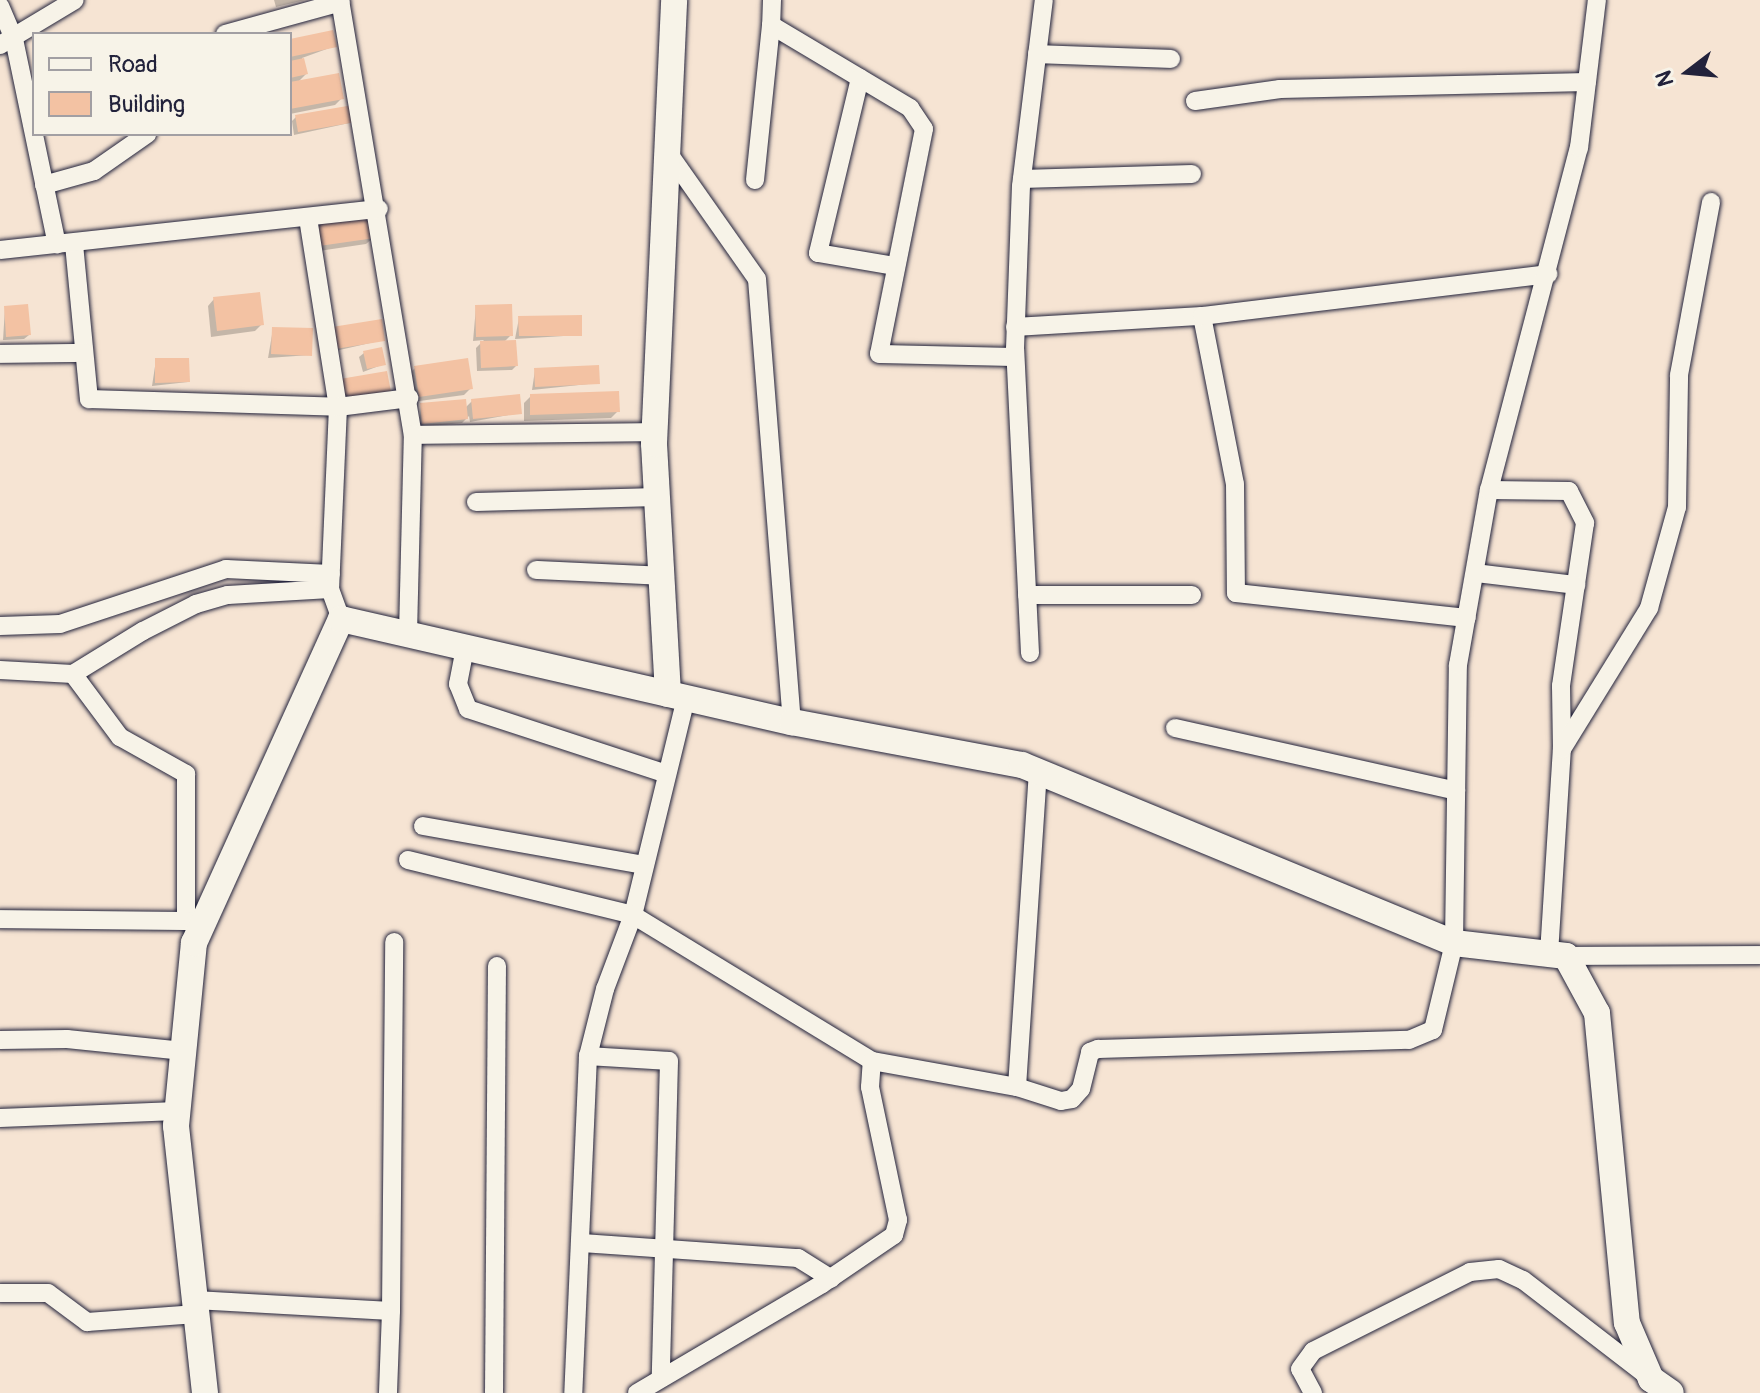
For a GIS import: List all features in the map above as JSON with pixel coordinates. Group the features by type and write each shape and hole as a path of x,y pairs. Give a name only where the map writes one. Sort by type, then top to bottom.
{"street":[{"path":"7,42 75,0"},
{"path":"573,1393 588,1056 605,989 633,915 667,774 677,696 662,576 654,432 674,0"},
{"path":"755,180 772,0"},
{"path":"1030,653 1015,327 1022,179 1044,0"},
{"path":"408,860 633,915 872,1061 1017,1087 1061,1101 1072,1099 1081,1089 1090,1052 1098,1049 1422,1039 1433,1030 1454,943 1458,665 1489,490 1579,148 1597,0"},
{"path":"232,32 340,1 379,209 413,435 408,634"},
{"path":"0,6 44,185 66,244 89,399 338,407 409,398"},
{"path":"771,25 910,108 924,129 894,266 879,354 1015,357"},
{"path":"1037,54 1171,59"},
{"path":"860,78 818,253 894,266"},
{"path":"1195,101 1280,89 1587,82"},
{"path":"44,185 94,171 144,136"},
{"path":"666,149 757,279 792,722"},
{"path":"1022,179 1192,174"},
{"path":"1562,749 1649,608 1677,507 1679,375 1711,202"},
{"path":"0,250 379,209"},
{"path":"195,921 341,619 330,582 338,407 308,218"},
{"path":"1015,327 1202,316 1548,274"},
{"path":"1202,316 1235,484 1236,593 1467,618"},
{"path":"0,354 84,353"},
{"path":"413,435 654,432"},
{"path":"1489,490 1569,491 1585,523 1561,686 1558,955 1597,1013 1627,1323 1661,1386"},
{"path":"476,502 657,497"},
{"path":"0,626 60,624 226,569 330,582"},
{"path":"536,570 662,576"},
{"path":"1475,573 1576,585"},
{"path":"0,670 73,674 196,604 228,595 330,582"},
{"path":"1027,595 1192,595"},
{"path":"341,619 792,722 1038,772 1454,943 1558,955 1760,955"},
{"path":"465,648 458,684 468,709 667,774"},
{"path":"73,674 120,737 186,774 195,921 177,1111 205,1393"},
{"path":"1175,728 1456,791"},
{"path":"1017,1087 1038,772"},
{"path":"423,826 645,865"},
{"path":"0,919 195,921"},
{"path":"388,1393 394,942"},
{"path":"494,1393 497,966"},
{"path":"0,1040 67,1039 183,1051"},
{"path":"588,1056 669,1061 661,1376"},
{"path":"637,1393 884,1246 898,1220 872,1108 872,1061"},
{"path":"0,1118 177,1111"},
{"path":"582,1243 798,1258 831,1279"},
{"path":"1313,1393 1300,1369 1313,1351 1470,1272 1499,1269 1523,1280 1661,1386"},
{"path":"0,1293 48,1293 87,1322 196,1307 391,1311"}],"building":[{"path":"333,30 337,47 292,57 292,39"},
{"path":"304,58 308,74 292,78 292,61"},
{"path":"339,73 344,99 292,109 292,82"},
{"path":"353,105 356,122 298,132 295,115"},
{"path":"372,215 375,238 319,246 315,223"},
{"path":"260,292 264,325 217,331 213,297"},
{"path":"28,304 31,335 6,337 4,306"},
{"path":"512,304 513,336 476,337 475,305"},
{"path":"582,315 582,336 519,336 518,316"},
{"path":"382,319 385,341 335,349 332,327"},
{"path":"272,327 313,328 312,356 271,354"},
{"path":"516,340 518,366 481,368 480,341"},
{"path":"382,347 386,365 367,369 363,351"},
{"path":"155,358 189,358 190,382 155,383"},
{"path":"468,358 473,389 419,397 414,366"},
{"path":"599,365 600,384 535,387 534,368"},
{"path":"387,371 391,392 343,400 340,379"},
{"path":"619,391 620,412 530,415 530,394"},
{"path":"520,394 522,414 473,419 471,399"},
{"path":"466,399 468,419 422,424 420,403"}]}
